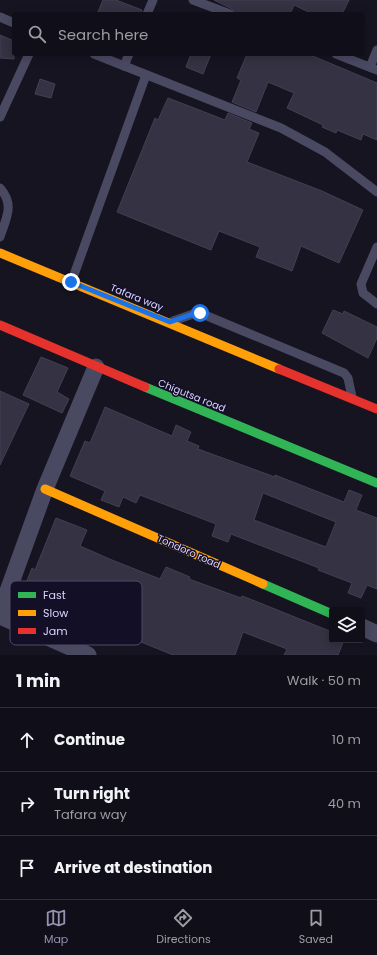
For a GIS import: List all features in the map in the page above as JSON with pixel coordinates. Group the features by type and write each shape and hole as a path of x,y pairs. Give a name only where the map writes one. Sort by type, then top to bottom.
{"street":[{"name":"Tafara way","path":"0,253 170,322 377,409"},
{"name":"Chigutsa road","path":"0,325 96,367 377,483"},
{"path":"12,581 45,489 96,367"},
{"name":"Tondoro road","path":"45,489 329,613"},
{"path":"10,587 0,615 10,620"},
{"path":"365,628 377,634"},
{"path":"66,645 88,655"}],"lane":[{"path":"148,12 153,0"},
{"path":"193,0 225,12"},
{"path":"0,17 12,21"},
{"path":"341,56 373,68 377,50"},
{"path":"0,116 28,56"},
{"path":"99,56 281,128 326,152 377,192"},
{"path":"124,66 128,56"},
{"path":"71,282 146,75"},
{"path":"0,188 7,196 9,207 0,237"},
{"path":"377,247 361,284 364,293 377,304"},
{"path":"170,322 200,313 344,373 348,378 352,398"}],"building":[{"path":"103,0 116,0 142,10 142,12 98,12"},
{"path":"214,0 349,0 343,12 309,12 294,5 291,12 234,12 232,9"},
{"path":"0,35 12,40 12,56 14,56 14,59 0,58"},
{"path":"190,56 210,56 203,74 186,67"},
{"path":"246,56 313,56 377,83 377,140 363,134 361,140 337,130 336,133 322,127 323,125 287,108 294,93 268,82 256,112 232,102 241,80 237,78"},
{"path":"40,79 55,84 51,98 35,94"},
{"path":"168,98 225,120 228,113 252,123 249,129 259,133 247,162 322,191 363,210 339,263 301,246 292,271 256,257 260,247 219,231 211,250 117,212 155,118 158,120"},
{"path":"333,310 343,314 344,311 377,327 377,338 368,358 322,333"},
{"path":"41,357 68,368 57,392 69,399 62,413 23,395"},
{"path":"0,391 29,404 0,465"},
{"path":"105,407 172,436 176,425 191,432 187,441 199,446 198,449 275,477 275,475 344,502 349,490 362,495 356,510 377,518 377,589 367,585 361,598 348,593 352,583 318,570 319,568 231,534 228,542 212,536 216,524 140,495 136,503 123,497 119,507 101,500 105,491 70,476 85,441 90,443","holes":["263,493 336,522 326,547 254,520"]},
{"path":"56,518 87,530 80,546 112,560 160,579 166,567 190,577 189,579 241,598 242,596 329,631 329,643 343,643 338,655 284,655 287,649 243,632 235,655 173,655 142,642 142,581 27,581 32,568 35,570"}],"traffic: fast":[{"path":"145,387 377,483"},
{"path":"263,584 329,613"}],"traffic: slow":[{"path":"0,253 279,369"},
{"path":"45,489 263,584"}],"traffic: jam":[{"path":"0,325 145,387"},
{"path":"279,369 377,409"}],"route":[{"path":"71,282 170,322 200,313"}]}
